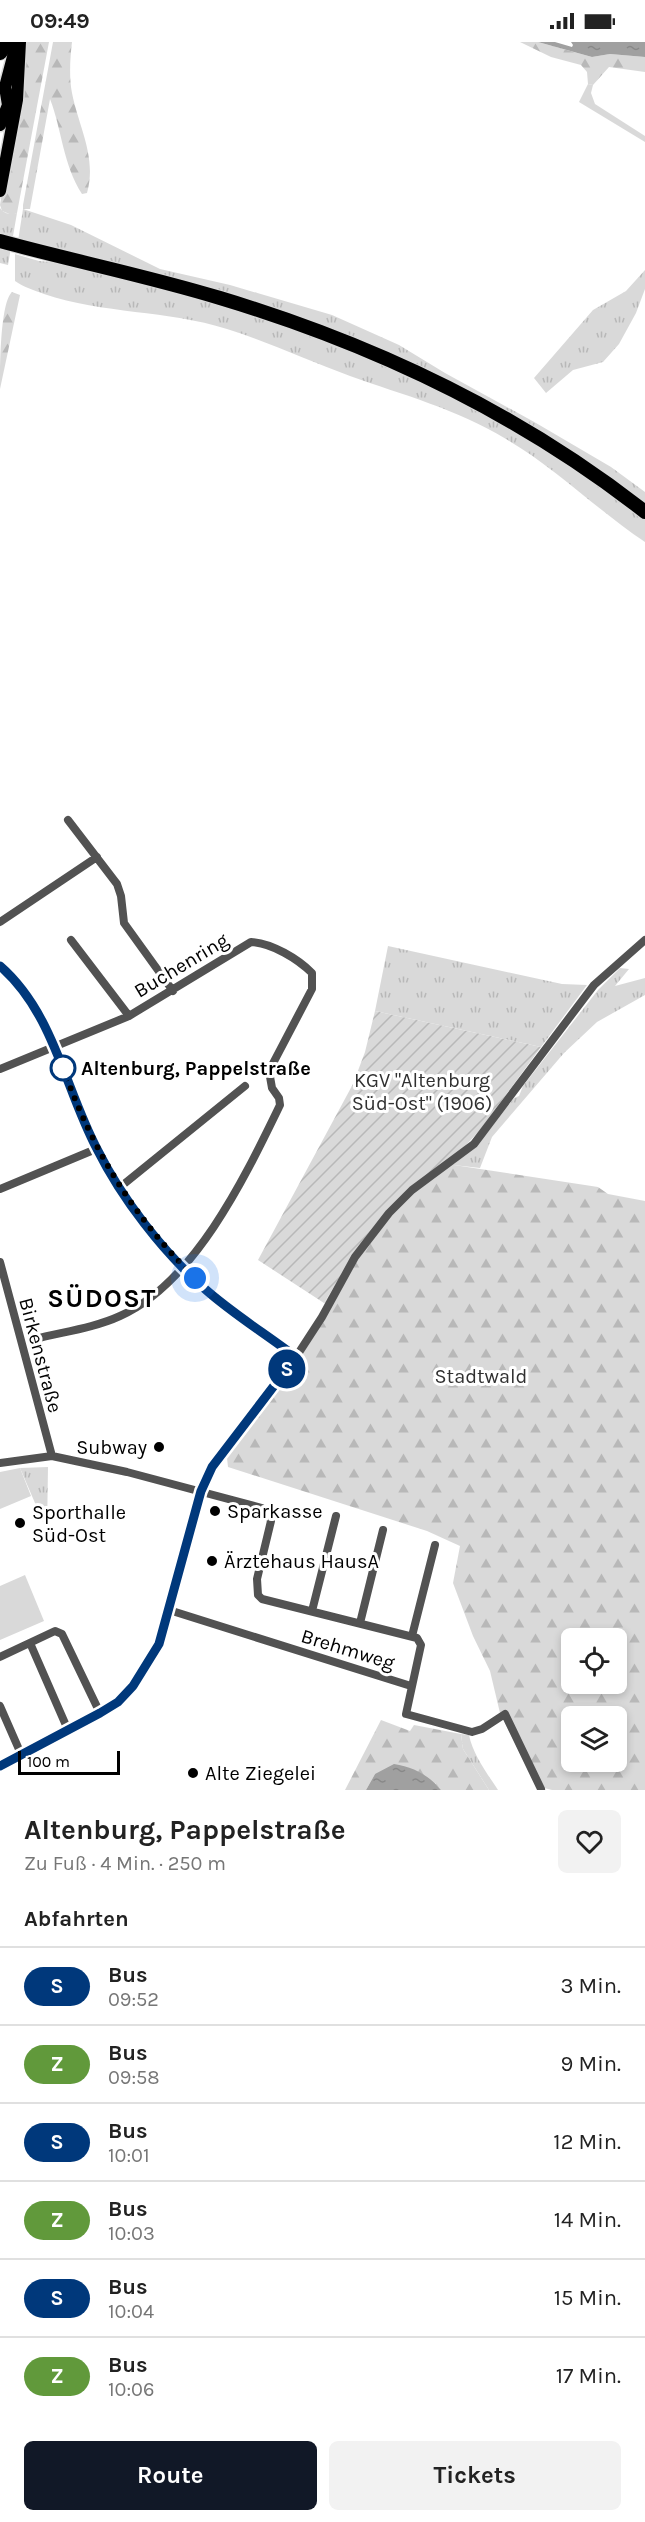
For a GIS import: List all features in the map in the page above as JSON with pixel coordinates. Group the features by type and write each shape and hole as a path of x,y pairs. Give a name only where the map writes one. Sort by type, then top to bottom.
{"highway":[{"path":"0,52 9,42"},
{"path":"0,241 220,298 306,326 386,358 502,416 613,487 645,512"}],"main road":[{"path":"1,120 8,105 3,89 4,72 19,42"},
{"path":"0,191 17,100 19,42"}],"street":[{"path":"68,820 117,884 121,896 124,923 173,991"},
{"path":"0,922 97,857"},
{"path":"71,940 129,1016"},
{"path":"0,1767 118,1702 146,1668 159,1644 201,1491 212,1467 296,1357 322,1317 355,1257 389,1213 412,1190 474,1144 594,985 645,940"},
{"name":"Buchenring","path":"0,1069 129,1016 251,942 270,947 304,965 312,973 312,989 269,1071 272,1088 279,1098 280,1105 251,1165 219,1218 184,1267"},
{"path":"0,966 34,1005 96,1149 119,1188 145,1224 206,1289 296,1357"},
{"path":"119,1188 245,1086"},
{"path":"0,1189 96,1149"},
{"name":"Birkenstraße","path":"0,1262 52,1456"},
{"name":"Birkenstraße","path":"35,1339 118,1317 147,1302 184,1267"},
{"path":"0,1463 52,1456 246,1502 267,1513 271,1521 256,1579 258,1595 262,1599 412,1636 420,1641 421,1645 411,1686"},
{"path":"312,1611 336,1516"},
{"path":"360,1623 383,1530"},
{"path":"412,1636 435,1545"},
{"name":"Brehmweg","path":"169,1610 411,1686 405,1711 409,1717 472,1732 482,1729 505,1714 541,1789"},
{"path":"0,1657 55,1631 62,1634 100,1713"},
{"path":"30,1643 68,1730"},
{"path":"0,1706 21,1754"}],"green space":[{"path":"26,42 49,42 17,213 12,215 2,211 0,205"},
{"path":"53,42 72,42 71,87 86,143 90,180 87,193 82,194 71,171 50,99 30,209 23,209 23,205"},
{"path":"520,42 538,42 592,57 610,54 645,57 645,72 609,67 593,85 588,84 587,72 581,65 551,57"},
{"path":"588,84 593,85 591,93 595,104 645,136 645,142 579,102"},
{"path":"0,208 8,214 17,213 8,265 0,263"},
{"path":"23,209 71,225 160,269 230,285 332,315 399,345 611,467 645,492 645,505 388,353 42,247 42,244 36,243 35,245 18,241"},
{"path":"15,254 39,261 64,263 217,304 316,336 414,376 510,427 645,518 645,542 524,450 468,419 227,329 181,318 89,305 44,294 15,281"},
{"path":"645,270 645,289 636,313 619,344 603,362 573,370 546,393 534,378 593,310 626,291"},
{"path":"12,292 20,295 0,389 3,322 8,299"},
{"path":"388,946 562,984 587,985 541,1047 375,1011"},
{"path":"620,968 629,969 615,986 645,978 645,995 597,1022 564,1053 492,1137 480,1168 453,1165 487,1133 514,1098 519,1096 523,1086 598,990"},
{"name":"KGV \"Altenburg Süd-Ost\" (1906)","path":"375,1011 541,1047 480,1130 455,1157 415,1183 354,1255 324,1303 258,1260 353,1084 365,1052"},
{"name":"Stadtwald","path":"455,1157 454,1165 598,1187 608,1194 645,1201 645,1790 552,1790 536,1786 500,1713 490,1671 473,1636 453,1583 460,1546 427,1531 228,1467 226,1449 283,1381 308,1345 331,1308 324,1303 354,1255 390,1207"},
{"path":"48,1467 47,1531 20,1468"},
{"path":"20,1468 31,1496 0,1509 0,1472"},
{"path":"25,1575 44,1621 0,1640 0,1586"},
{"path":"381,1720 410,1731 414,1725 461,1734 463,1749 489,1790 441,1790 435,1783 375,1774 366,1790 345,1790"},
{"path":"461,1734 469,1735 477,1757 498,1790 489,1790 463,1749"}],"water":[{"path":"538,42 555,42 572,47 571,42 645,42 645,57 610,54 592,57"},
{"path":"394,1764 420,1772 441,1790 366,1790 375,1774"}],"bus line":[{"name":"S","path":"0,966 34,1005 96,1149 119,1188 145,1224 206,1289 296,1357 212,1467 201,1491 159,1644 133,1686 118,1702 100,1713 0,1766"}],"place":[{"name":"Altenburg, Pappelstraße","path":"63,1068"},
{"name":"Subway","path":"159,1447"},
{"name":"Sparkasse","path":"215,1511"},
{"name":"Sporthalle Süd-Ost","path":"20,1523"},
{"name":"Ärztehaus HausA","path":"212,1561"},
{"name":"Alte Ziegelei","path":"193,1773"}],"district":[{"name":"SÜDOST","path":"102,1298"}],"route":[{"path":"63,1068 96,1149 119,1188 145,1224 195,1278"}]}
